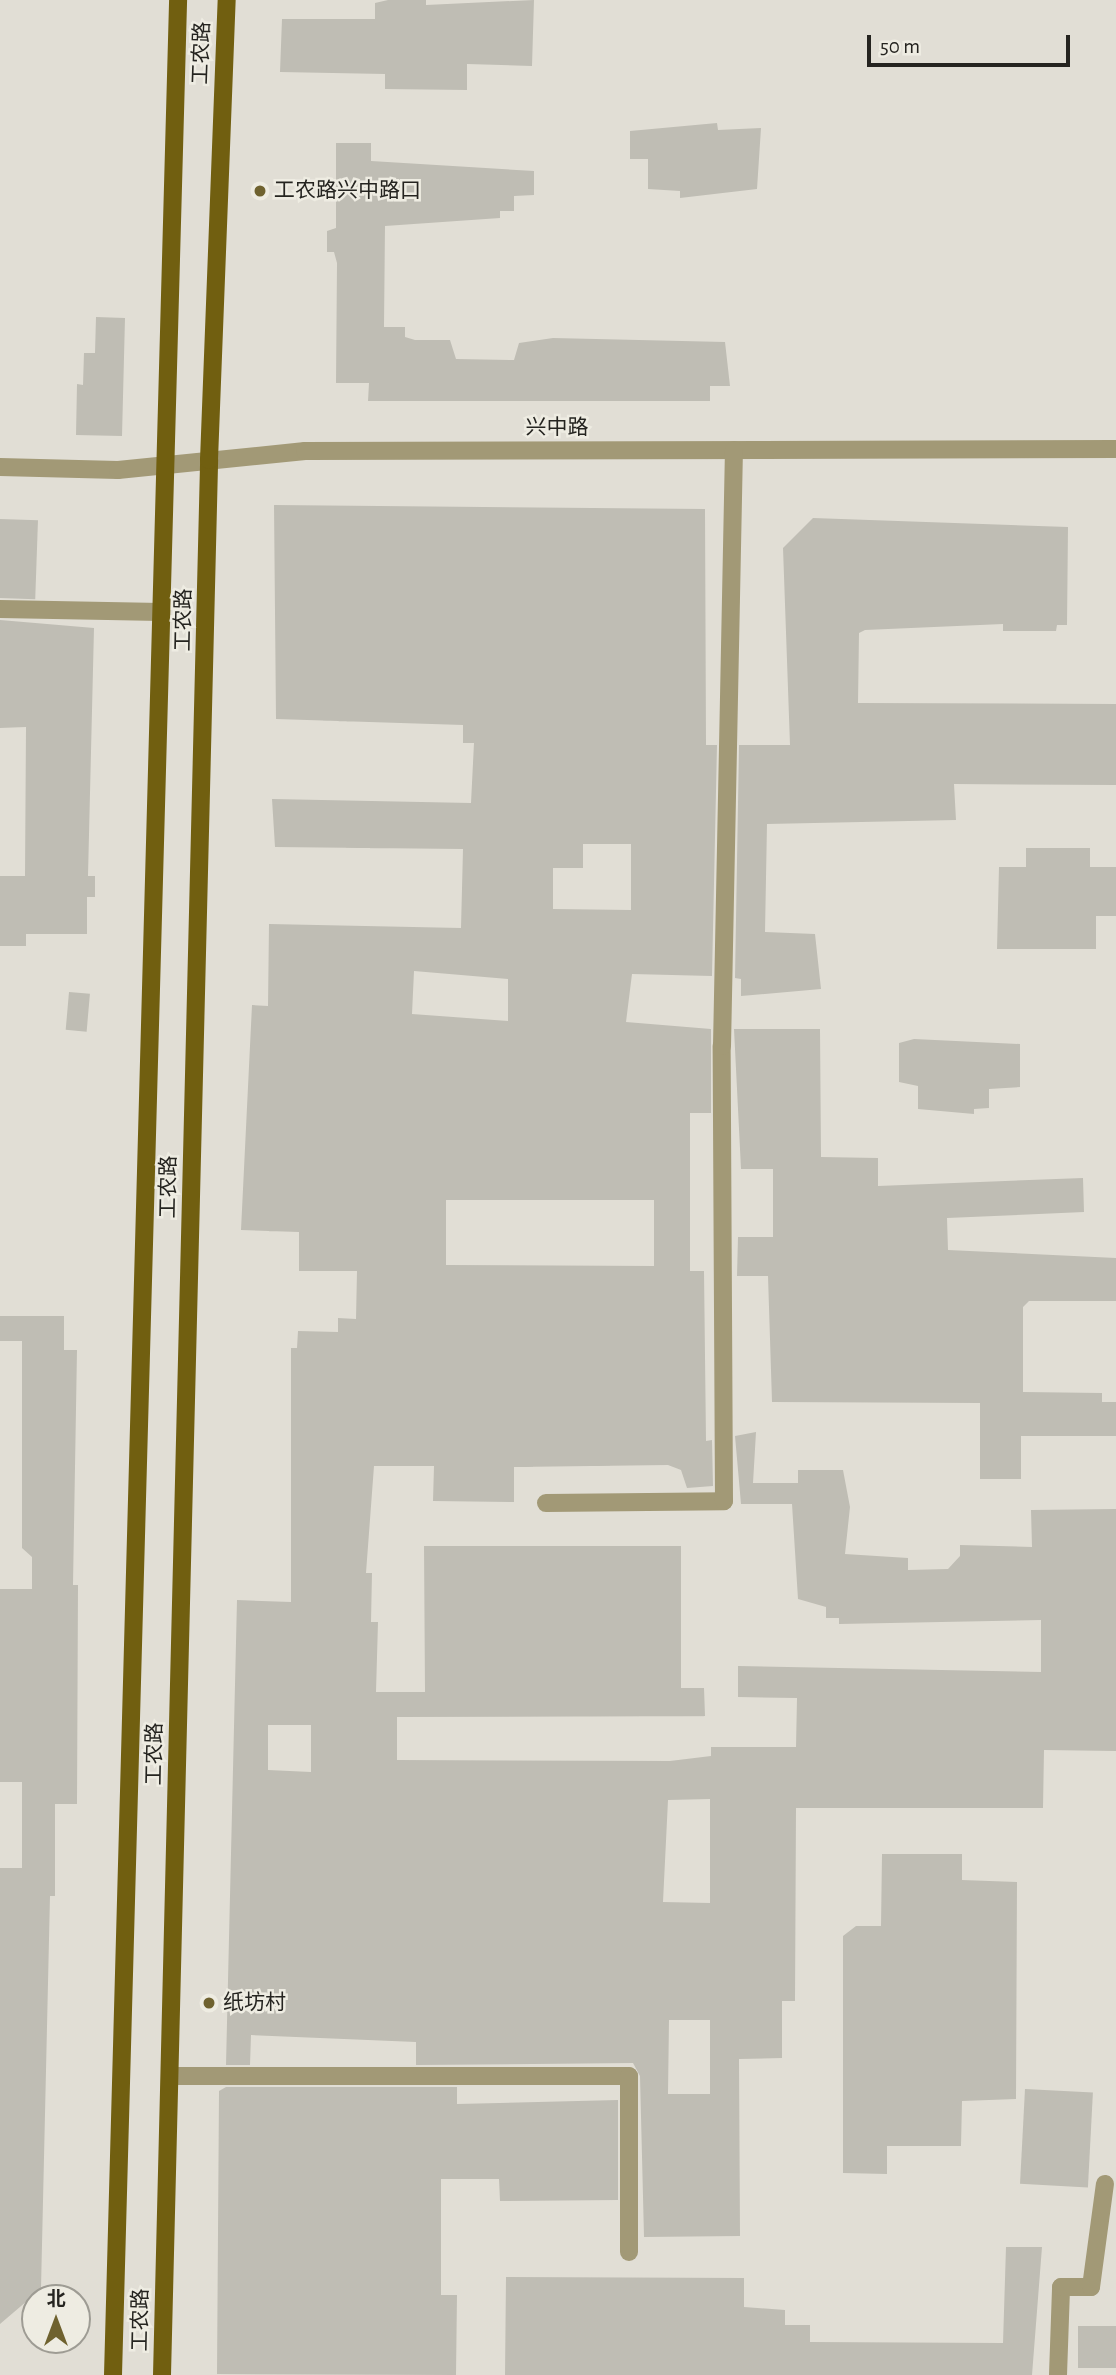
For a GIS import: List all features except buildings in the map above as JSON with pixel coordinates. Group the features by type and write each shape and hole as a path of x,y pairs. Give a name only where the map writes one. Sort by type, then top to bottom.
{"main road":[{"name":"工农路","path":"113,2375 178,0"},
{"name":"工农路","path":"162,2375 209,460 227,0"}],"street":[{"name":"兴中路","path":"0,467 164,465 305,452 1116,449"},
{"path":"547,1503 724,1501 722,1046 734,450"},
{"path":"0,609 160,612"},
{"path":"170,2076 629,2077 629,2252"},
{"path":"1058,2375 1061,2287 1091,2287 1105,2184"}],"place":[{"name":"工农路兴中路口","path":"260,191"},
{"name":"纸坊村","path":"209,2003"}]}
